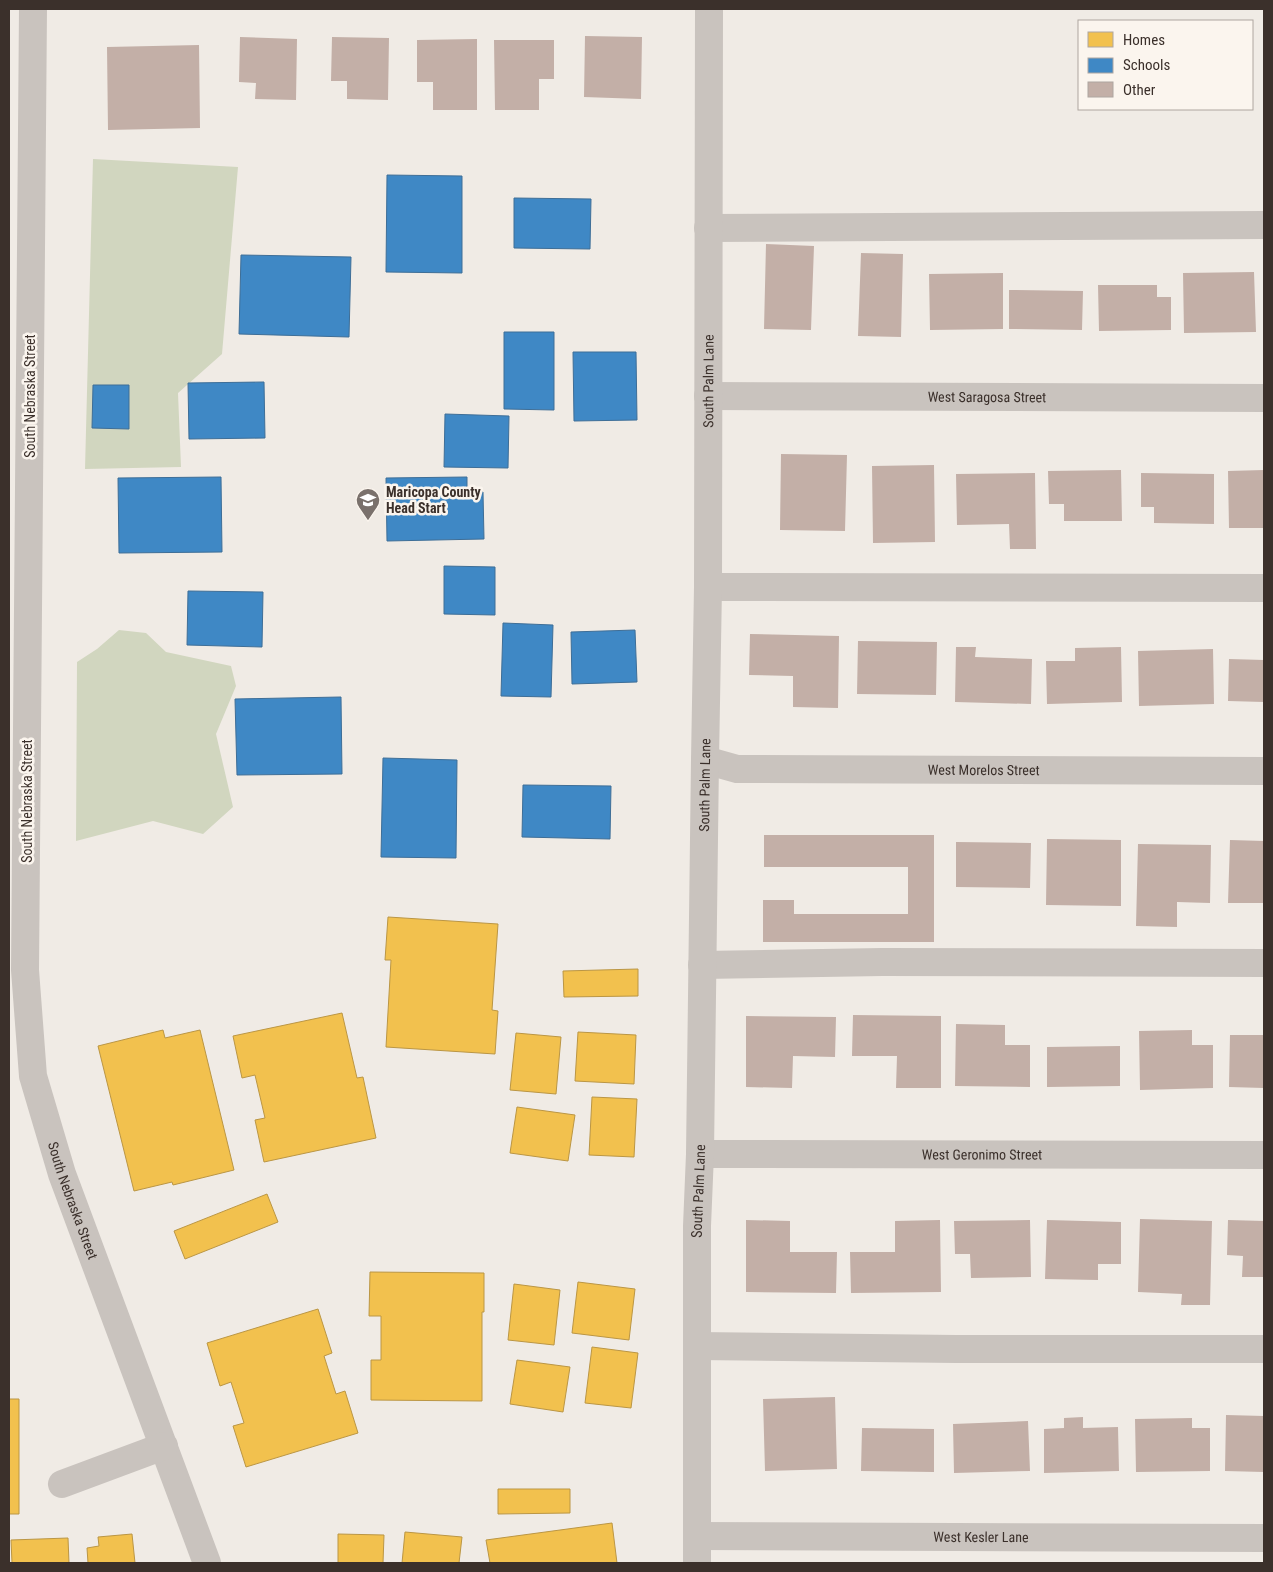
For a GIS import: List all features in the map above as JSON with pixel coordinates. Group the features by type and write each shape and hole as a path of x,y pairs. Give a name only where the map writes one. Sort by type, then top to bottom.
{"street":[{"name":"South Nebraska Street","path":"33,9 26,970 33,1076 62,1174 207,1563"},
{"name":"South Palm Lane","path":"697,1563 697,1226 700,1154 704,760 708,587 709,9"},
{"path":"708,228 1264,225"},
{"name":"West Saragosa Street","path":"708,396 1264,398"},
{"path":"708,587 1264,588"},
{"name":"West Morelos Street","path":"704,760 737,769 1264,771"},
{"path":"702,965 882,962 1264,963"},
{"name":"West Geronimo Street","path":"700,1154 1264,1155"},
{"path":"697,1346 956,1349 1264,1349"},
{"path":"62,1484 164,1446"},
{"name":"West Kesler Lane","path":"697,1536 1264,1538"}],"green space":[{"path":"93,159 238,167 222,354 178,393 181,467 85,469"},
{"path":"119,630 146,633 166,652 231,666 236,686 216,734 233,807 203,834 153,821 76,841 77,662 97,649"}],"building: Homes":[{"path":"388,917 498,924 492,1010 498,1011 495,1054 386,1047 391,960 385,960"},
{"path":"638,969 638,996 564,997 563,971"},
{"path":"342,1013 357,1078 363,1077 376,1138 264,1162 255,1120 265,1118 255,1075 242,1078 233,1036"},
{"path":"163,1030 165,1038 200,1030 234,1170 173,1185 172,1182 134,1191 98,1046"},
{"path":"578,1032 636,1035 634,1084 575,1081"},
{"path":"516,1033 561,1037 556,1094 510,1090"},
{"path":"592,1097 637,1099 634,1157 589,1155"},
{"path":"517,1107 575,1115 568,1161 510,1153"},
{"path":"267,1194 278,1222 185,1259 174,1231"},
{"path":"370,1272 484,1273 482,1401 371,1400 371,1360 381,1360 381,1316 369,1316"},
{"path":"578,1282 635,1289 629,1340 572,1333"},
{"path":"514,1284 560,1290 554,1345 508,1340"},
{"path":"318,1309 332,1353 324,1356 336,1394 345,1391 358,1433 246,1467 233,1426 244,1423 231,1382 220,1386 207,1343"},
{"path":"592,1347 638,1353 631,1408 585,1403"},
{"path":"517,1360 570,1367 563,1412 510,1404"},
{"path":"9,1399 19,1399 19,1514 9,1514"},
{"path":"498,1489 570,1489 570,1513 498,1514"},
{"path":"612,1523 617,1563 490,1563 486,1540"},
{"path":"405,1532 462,1537 459,1563 402,1563"},
{"path":"132,1534 135,1563 88,1563 87,1548 99,1546 98,1537"},
{"path":"338,1534 384,1535 383,1563 338,1563"},
{"path":"68,1538 69,1563 12,1563 11,1540"}],"building: Schools":[{"path":"387,175 462,176 462,273 386,272"},
{"path":"514,198 591,199 590,249 514,248"},
{"path":"241,255 351,257 349,337 239,334"},
{"path":"504,332 554,332 554,410 504,409"},
{"path":"573,352 636,352 637,420 574,421"},
{"path":"264,382 265,438 189,439 188,383"},
{"path":"93,385 129,385 129,429 92,428"},
{"path":"445,414 509,416 508,468 444,467"},
{"path":"221,477 222,552 119,553 118,478"},
{"path":"467,477 467,492 483,492 484,539 387,541 386,478"},
{"path":"444,566 495,567 495,615 444,614"},
{"path":"188,591 263,592 262,647 187,645"},
{"path":"503,623 553,625 551,697 501,696"},
{"path":"635,630 637,682 572,684 571,632"},
{"path":"341,697 342,774 237,775 235,699"},
{"path":"383,758 457,760 456,858 381,857"},
{"path":"523,785 611,786 610,839 522,837"}],"building: Other":[{"path":"585,36 642,37 641,99 584,97"},
{"path":"240,37 297,39 296,100 255,99 256,83 239,82"},
{"path":"332,37 389,38 388,100 347,99 347,81 331,81"},
{"path":"477,39 477,110 433,110 433,82 417,82 417,40"},
{"path":"494,40 554,40 554,79 539,79 539,110 495,110"},
{"path":"199,45 200,128 108,130 107,47"},
{"path":"766,244 814,246 811,330 764,329"},
{"path":"861,253 903,254 901,337 858,336"},
{"path":"1254,272 1256,332 1184,333 1183,273"},
{"path":"1003,273 1003,329 930,330 929,274"},
{"path":"1098,285 1157,285 1157,297 1171,297 1171,330 1099,331"},
{"path":"1009,290 1083,291 1082,330 1009,329"},
{"path":"781,454 847,455 845,531 780,530"},
{"path":"934,465 935,542 873,543 872,466"},
{"path":"1121,470 1122,521 1064,521 1064,504 1049,504 1048,471"},
{"path":"1264,470 1264,528 1229,528 1228,471"},
{"path":"1035,473 1036,549 1010,549 1009,524 957,525 956,474"},
{"path":"1141,473 1214,474 1214,524 1154,523 1154,507 1141,507"},
{"path":"750,634 839,636 838,708 793,707 793,676 749,675"},
{"path":"858,641 937,642 936,695 857,694"},
{"path":"956,647 976,647 975,657 1032,659 1031,704 955,702"},
{"path":"1121,647 1122,702 1047,704 1046,661 1075,661 1075,648"},
{"path":"1213,649 1214,704 1139,706 1138,651"},
{"path":"1229,659 1264,660 1264,702 1228,701"},
{"path":"764,835 934,835 934,942 763,942 763,900 794,900 794,914 908,914 908,867 764,867"},
{"path":"1047,839 1121,840 1121,906 1046,905"},
{"path":"1230,840 1264,841 1264,903 1228,903"},
{"path":"956,842 1031,843 1030,888 956,887"},
{"path":"1138,844 1211,845 1210,903 1177,902 1177,927 1136,926"},
{"path":"853,1015 941,1016 941,1088 896,1088 897,1056 852,1056"},
{"path":"746,1016 836,1017 835,1057 793,1056 792,1088 746,1087"},
{"path":"956,1024 1005,1025 1005,1045 1030,1045 1030,1087 955,1086"},
{"path":"1192,1030 1192,1045 1213,1045 1213,1088 1140,1090 1139,1031"},
{"path":"1230,1035 1264,1035 1264,1088 1229,1087"},
{"path":"1120,1046 1120,1086 1047,1087 1047,1047"},
{"path":"1140,1219 1212,1221 1210,1305 1181,1305 1182,1294 1138,1292"},
{"path":"746,1220 790,1221 790,1252 837,1252 836,1293 746,1292"},
{"path":"940,1220 941,1292 851,1293 850,1252 895,1252 895,1221"},
{"path":"1030,1220 1031,1277 971,1278 970,1254 955,1254 954,1221"},
{"path":"1047,1220 1121,1222 1121,1264 1098,1264 1098,1280 1045,1279"},
{"path":"1228,1220 1264,1221 1264,1277 1242,1277 1243,1256 1227,1255"},
{"path":"835,1397 837,1469 765,1471 763,1399"},
{"path":"1226,1415 1264,1416 1264,1472 1225,1471"},
{"path":"1083,1417 1083,1428 1118,1427 1119,1471 1044,1473 1044,1429 1064,1428 1064,1418"},
{"path":"1192,1418 1192,1428 1210,1428 1210,1471 1136,1472 1135,1419"},
{"path":"1028,1421 1030,1471 954,1473 953,1424"},
{"path":"862,1428 934,1429 934,1472 861,1471"}],"place":[{"name":"Maricopa County Head Start","path":"368,521"}]}
